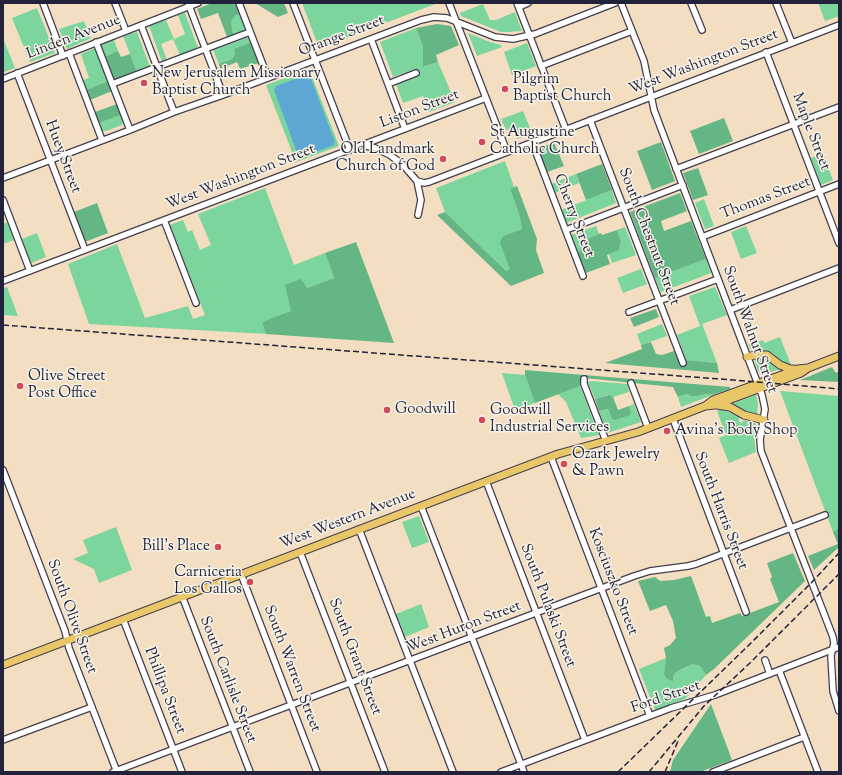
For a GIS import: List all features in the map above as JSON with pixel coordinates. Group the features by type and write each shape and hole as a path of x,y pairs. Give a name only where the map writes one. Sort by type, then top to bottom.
{"main road":[{"path":"747,357 767,355 785,368 798,369"},
{"name":"West Western Avenue","path":"3,665 486,481 579,447 606,442 648,428 705,406 713,400 801,373 808,368 839,356"},
{"name":"West Western Avenue","path":"705,406 715,405 798,369 808,368"},
{"path":"715,405 730,407 744,415 764,420"}],"street":[{"path":"43,3 63,56"},
{"path":"115,3 126,31"},
{"name":"Linden Avenue","path":"3,79 188,5 198,3"},
{"path":"239,3 268,78"},
{"path":"293,3 350,150"},
{"path":"449,3 507,152"},
{"path":"528,3 518,5 566,130"},
{"name":"Orange Street","path":"3,178 174,112 427,18 440,18 456,21 495,37 513,39 530,36 615,3"},
{"name":"South Walnut Street","path":"621,3 644,61 650,97 758,386 765,409 761,429 761,450 833,637 834,643 831,656 833,691 839,711"},
{"path":"691,3 702,30"},
{"path":"776,3 792,43"},
{"path":"188,5 223,95"},
{"path":"141,25 174,112"},
{"name":"West Washington Street","path":"417,181 424,183 429,182 839,25"},
{"path":"541,66 632,31"},
{"path":"112,84 250,32"},
{"path":"371,39 405,128"},
{"path":"96,42 130,130"},
{"name":"Maple Street","path":"766,52 839,243"},
{"path":"69,53 102,140"},
{"name":"Huey Street","path":"17,73 85,250"},
{"path":"388,84 416,73"},
{"name":"Liston Street","path":"362,145 486,98"},
{"path":"676,169 839,107"},
{"name":"South Chestnut Street","path":"590,120 683,363"},
{"name":"Cherry Street","path":"532,142 583,276"},
{"path":"362,145 375,148 390,155 404,165 417,181 421,200 418,215"},
{"name":"West Washington Street","path":"3,281 362,145"},
{"name":"Thomas Street","path":"702,237 839,184"},
{"path":"566,230 682,185"},
{"path":"3,200 30,271"},
{"path":"164,220 196,303"},
{"path":"730,310 839,268"},
{"path":"629,312 718,279"},
{"path":"584,379 584,384 606,442"},
{"path":"631,383 648,428"},
{"name":"South Harris Street","path":"673,419 746,612"},
{"name":"Kosciuszko Street","path":"551,457 650,716"},
{"name":"South Olive Street","path":"3,470 116,772"},
{"name":"South Pulaski Street","path":"486,481 586,740"},
{"path":"422,506 524,772"},
{"name":"West Huron Street","path":"116,772 173,749 233,728 601,588 650,571 688,566 724,554 825,515"},
{"path":"359,529 453,772"},
{"name":"South Grant Street","path":"300,552 385,772"},
{"name":"South Warren Street","path":"241,574 318,772"},
{"name":"South Carlisle Street","path":"182,596 250,772"},
{"name":"Phillipa Street","path":"123,619 182,772"},
{"name":"Ford Street","path":"501,772 671,708 715,695 839,647"},
{"path":"765,660 770,674"},
{"path":"779,670 818,772"},
{"path":"3,740 92,707"},
{"path":"713,772 804,737"}],"green space":[{"path":"212,3 235,3 240,14 236,15 231,22 233,35 227,37 218,13 201,19 197,9"},
{"path":"255,3 284,3 288,13 278,17"},
{"path":"302,3 438,3 319,48"},
{"path":"818,3 839,3 839,16 825,21"},
{"path":"483,4 490,20 496,20 515,12 522,31 501,32 461,16 460,13"},
{"path":"37,8 55,53 30,62 12,18"},
{"path":"185,13 198,48 180,55 173,39 161,44 167,60 162,62 149,26 166,20 174,39 185,34 178,15"},
{"path":"240,14 246,30 233,35 231,22 236,15"},
{"path":"84,21 91,38 67,49 59,29"},
{"path":"437,24 451,26 459,45 436,55 438,62 423,67 423,47 416,28"},
{"path":"416,28 423,47 424,67 438,62 455,102 429,112 423,96 403,103 396,84 417,75 415,69 393,77 380,42"},
{"path":"137,32 150,67 137,72 123,36"},
{"path":"468,33 501,45 502,47 477,56"},
{"path":"249,37 251,42 234,49 235,54 232,59 219,64 213,50"},
{"path":"3,38 15,68 4,72 3,72"},
{"path":"114,40 118,51 104,57 100,45"},
{"path":"251,42 259,63 240,69 237,62 220,69 219,64 232,59 235,54 234,49"},
{"path":"527,43 536,66 512,75 504,52"},
{"path":"95,49 108,81 86,90 83,80 89,78 81,54"},
{"path":"118,51 121,57 130,54 137,72 114,81 104,57"},
{"path":"309,69 339,146 296,162 266,85"},
{"path":"108,81 112,91 90,100 86,90"},
{"path":"117,104 121,115 99,123 95,112"},
{"path":"523,111 532,133 517,139 512,128 506,130 501,119"},
{"path":"121,115 123,122 122,125 102,131 99,123"},
{"path":"724,118 733,141 699,154 690,131"},
{"path":"554,142 564,166 547,172 538,149"},
{"path":"661,142 675,181 652,190 637,151"},
{"path":"823,153 833,180 821,185 811,158"},
{"path":"505,161 514,187 510,189 519,214 522,229 503,236 511,269 506,271 445,212 436,188"},
{"path":"602,164 612,190 586,200 576,174"},
{"path":"698,168 708,195 693,200 683,173"},
{"path":"576,174 579,183 555,193 551,184"},
{"path":"517,186 537,239 536,250 544,273 511,286 437,215 445,212 506,271 510,269 500,243 503,236 522,229 519,214 510,189"},
{"path":"265,188 294,265 325,253 334,278 307,288 292,312 262,322 266,334 89,324 68,264 117,244 145,318 188,306 193,319 205,315 170,225 183,220 188,232 192,230 200,250 211,245 198,214"},
{"path":"612,190 616,203 566,223 561,210"},
{"path":"680,193 687,211 661,221 664,231 691,221 706,259 655,278 630,212"},
{"path":"704,199 714,226 705,229 695,203"},
{"path":"97,203 108,233 85,242 74,212"},
{"path":"8,222 14,240 3,244 3,224"},
{"path":"596,226 599,234 589,238 578,253 571,235"},
{"path":"746,226 757,253 741,259 731,232"},
{"path":"625,227 636,255 612,263 609,254 619,250 621,241 617,230"},
{"path":"617,230 621,241 619,250 607,255 610,264 586,273 578,253 589,238 601,233 602,235"},
{"path":"37,233 46,257 31,263 22,239"},
{"path":"356,242 394,343 266,334 262,322 291,311 285,285 301,279 307,288 334,278 325,253"},
{"path":"706,259 711,273 661,292 655,278"},
{"path":"641,269 647,284 623,293 617,278"},
{"path":"7,287 18,316 3,315 3,288"},
{"path":"715,287 727,315 702,324 717,363 686,360 677,335 700,326 689,296"},
{"path":"656,309 659,317 634,327 630,318"},
{"path":"662,324 667,336 641,345 637,334"},
{"path":"780,337 791,365 784,363 767,351 752,350 748,345 763,340 764,343"},
{"path":"651,342 656,354 662,355 674,351 679,362 687,364 686,360 717,363 719,373 605,363 642,349 641,345"},
{"path":"758,357 765,359 780,369 768,373 758,371 754,359"},
{"path":"832,367 835,372 839,373 839,382 800,380"},
{"path":"525,370 730,387 730,389 715,394 691,396 687,394 678,397 673,387 584,378 581,379 580,386 535,403 525,375"},
{"path":"502,373 525,375 535,403 515,410"},
{"path":"588,382 627,384 629,392 613,397 608,395 595,399"},
{"path":"580,386 599,435 581,438 566,402 558,394"},
{"path":"780,391 839,396 839,547 833,532"},
{"path":"687,394 698,396 715,394 681,407 678,397"},
{"path":"609,395 613,397 618,410 629,406 631,413 630,415 615,420 612,419 608,409 599,411 595,399"},
{"path":"756,395 758,404 757,416 749,414 731,404"},
{"path":"634,404 641,422 607,433 599,411 608,409 612,419 631,413 629,406"},
{"path":"722,409 739,417 739,421 741,423 744,420 756,424 754,438 756,452 729,463 719,438 726,435 717,411"},
{"path":"419,516 429,542 412,548 402,522"},
{"path":"116,527 132,570 99,583 94,569 73,559 88,553 83,540"},
{"path":"839,529 839,547 814,570 808,556 838,544 833,532"},
{"path":"793,553 805,581 706,675 700,666 692,664 674,674 673,681 667,679 664,674 666,658 664,648 670,645 676,638 673,621 666,605 650,611 638,581 655,577 660,581 674,580 691,576 706,617 710,616 712,623 740,613 742,616 779,602 770,579 772,577 767,563"},
{"path":"421,604 429,627 405,637 396,614"},
{"path":"666,658 664,674 673,681 674,674 692,664 700,666 706,675 685,699 655,710 639,669"},
{"path":"711,704 732,760 700,772 670,772 673,760"}],"water":[{"path":"306,75 310,76 335,142 334,145 302,157 298,155 274,90 276,86"}],"railway":[{"path":"3,325 839,389"},
{"path":"618,772 751,643 839,553"},
{"path":"649,772 704,706 751,662 839,574"},
{"path":"665,772 678,741"}],"place":[{"name":"New Jerusalem Missionary Baptist Church","path":"144,83"},
{"name":"Pilgrim Baptist Church","path":"505,89"},
{"name":"St Augustine Catholic Church","path":"482,142"},
{"name":"Old Landmark Church of God","path":"443,159"},
{"name":"Olive Street Post Office","path":"20,386"},
{"name":"Goodwill","path":"387,410"},
{"name":"Goodwill Industrial Services","path":"482,420"},
{"name":"Avina's Body Shop","path":"667,431"},
{"name":"Ozark Jewelry & Pawn","path":"564,464"},
{"name":"Bill's Place","path":"218,547"},
{"name":"Carniceria Los Gallos","path":"250,582"}]}
